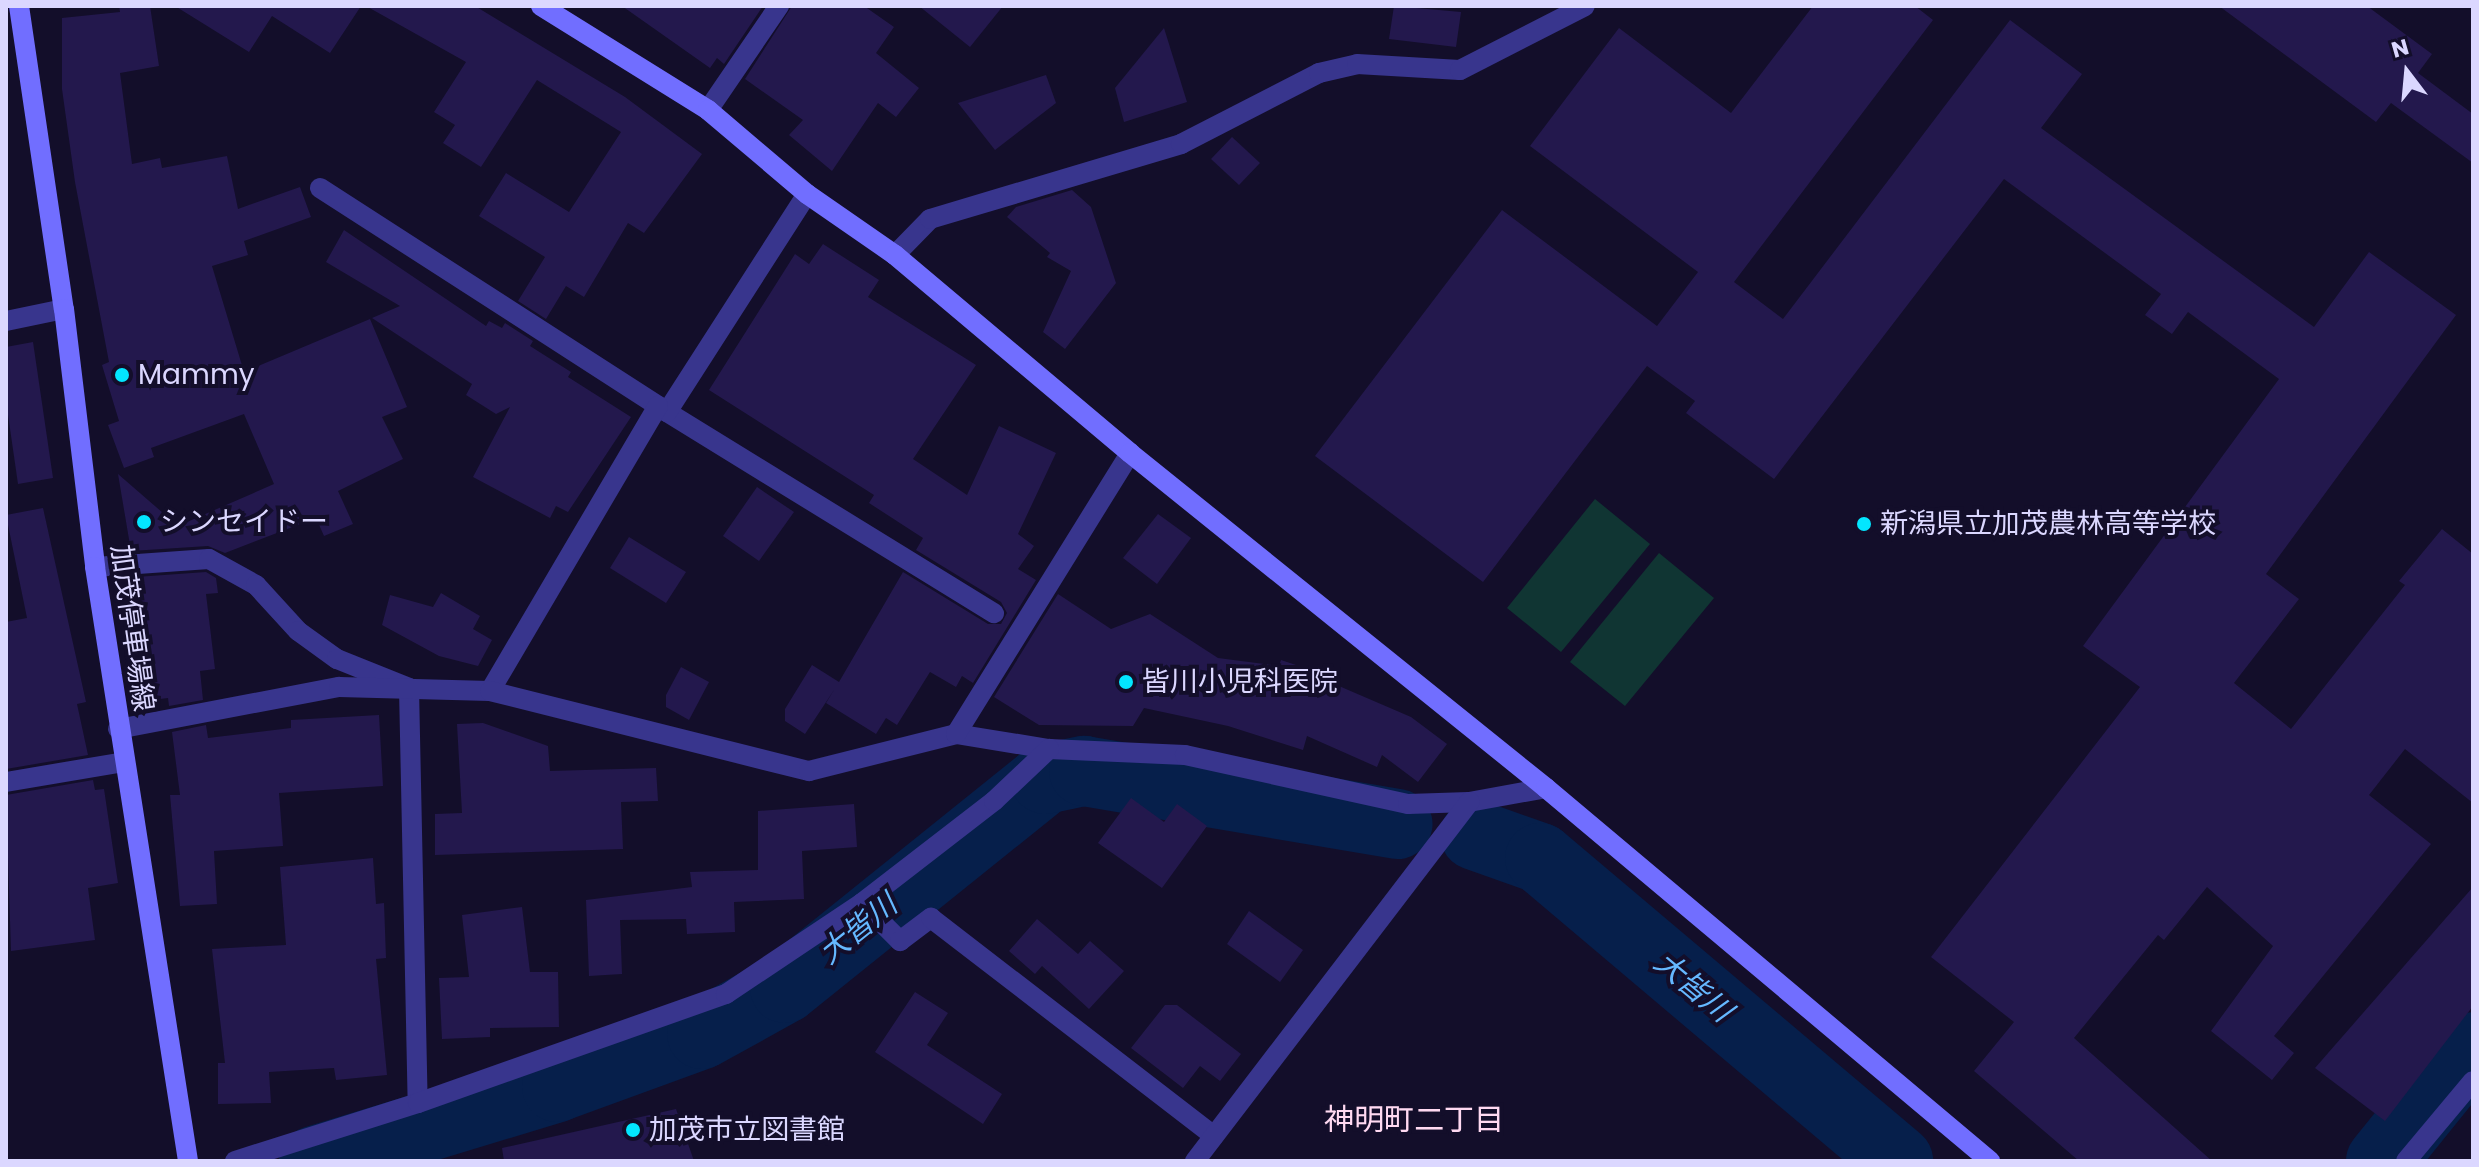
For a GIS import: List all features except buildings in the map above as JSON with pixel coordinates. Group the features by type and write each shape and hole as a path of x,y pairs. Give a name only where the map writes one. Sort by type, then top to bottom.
{"street":[{"name":"加茂停車場線","path":"19,6 64,309 118,729 188,1161"},
{"path":"541,6 708,110 807,194 895,255 1130,453 1546,788 1990,1161"},
{"path":"708,110 779,6"},
{"path":"895,255 930,219 1181,144 1319,73 1357,64 1460,70 1585,6"},
{"path":"320,188 662,409 994,613"},
{"path":"490,691 662,409 807,194"},
{"path":"6,321 64,309"},
{"path":"956,734 1130,453"},
{"path":"95,567 209,559 256,585 298,631 337,659 409,688"},
{"path":"118,729 339,687 490,691 809,771 956,734 1049,749 1185,755 1408,804 1469,802 1546,788"},
{"path":"409,688 418,1103"},
{"path":"235,1161 418,1103 726,994 862,903 994,801 1049,749"},
{"path":"6,782 124,762"},
{"path":"1195,1161 1469,802"},
{"path":"862,903 900,941 931,918 1214,1136"},
{"path":"2406,1161 2473,1081"}],"green space":[{"path":"1595,499 1650,544 1561,652 1507,608"},
{"path":"1659,553 1714,598 1625,706 1570,662"}],"waterway":[{"name":"大皆川","path":"314,1161 557,1087 702,1034 785,988 1045,779 1084,771 1398,824"},
{"name":"大皆川","path":"1475,835 1540,858 1898,1161"},
{"name":"大皆川","path":"2381,1161 2473,1047"}],"place":[{"name":"Mammy","path":"122,375"},
{"name":"シンセイドー","path":"144,522"},
{"name":"新潟県立加茂農林高等学校","path":"1864,524"},
{"name":"皆川小児科医院","path":"1126,682"},
{"name":"加茂市立図書館","path":"633,1130"}],"district":[{"name":"神明町二丁目","path":"1414,1120"}]}
